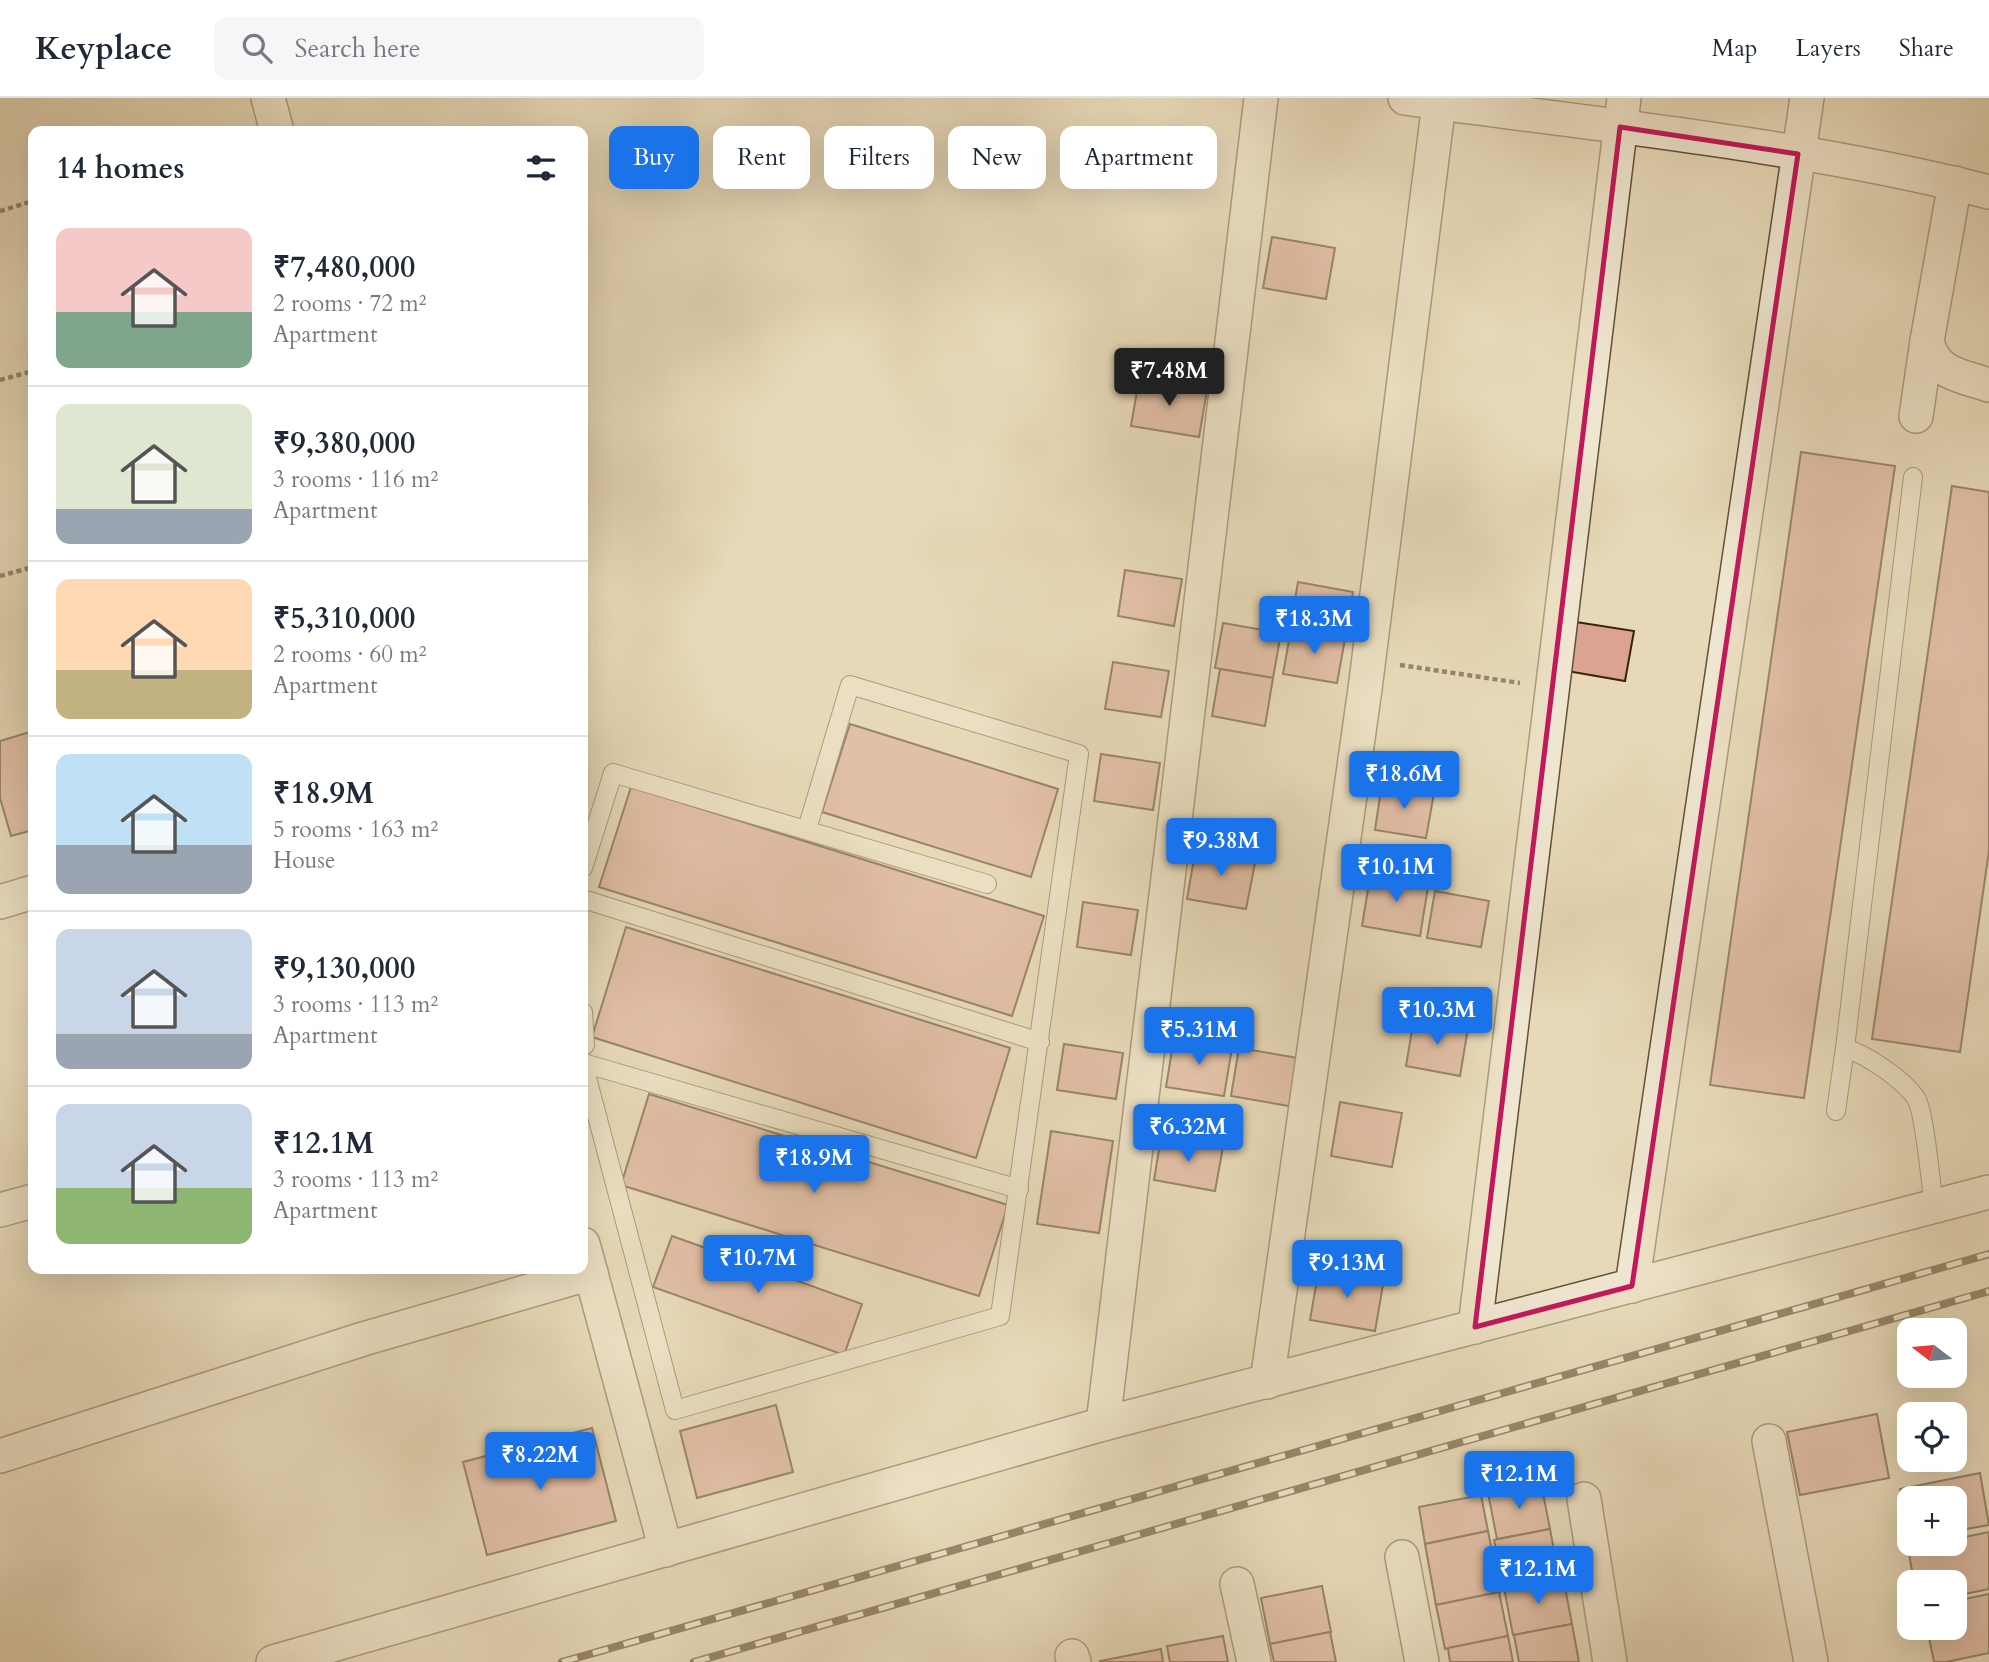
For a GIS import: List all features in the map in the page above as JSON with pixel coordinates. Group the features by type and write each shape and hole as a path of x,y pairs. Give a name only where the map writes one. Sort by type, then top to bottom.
{"street":[{"path":"268,98 276,126"},
{"path":"1103,1424 1261,98"},
{"path":"1405,98 1622,112 1798,154 1989,191"},
{"path":"1632,1286 1807,98"},
{"path":"1268,1382 1368,660 1439,100"},
{"path":"1475,1327 1622,112"},
{"path":"1916,416 1955,183"},
{"path":"1927,341 1930,356 1945,370 1989,385"},
{"path":"0,902 28,894"},
{"path":"273,1662 1103,1424 1989,1192"},
{"path":"0,1210 28,1202"},
{"path":"588,1262 666,1550"},
{"path":"0,1456 363,1339 543,1274"},
{"path":"1769,1441 1811,1662"},
{"path":"1584,1499 1610,1662"},
{"path":"1402,1557 1422,1662"},
{"path":"1237,1584 1254,1662"}],"lane":[{"path":"1836,1111 1913,477"},
{"path":"588,1074 675,1410 1000,1315 1079,754 850,685 807,829"},
{"path":"588,852 613,774 987,884"},
{"path":"588,901 1040,1042"},
{"path":"1845,1048 1884,1068 1917,1100 1934,1207"},
{"path":"588,1057 1019,1189"}],"path":[{"path":"0,211 28,203"},
{"path":"0,380 28,372"},
{"path":"0,576 28,568"},
{"path":"1368,660 1553,688"}],"highlighted area":[{"path":"1620,127 1798,154 1632,1286 1475,1327"}],"building":[{"path":"1272,237 1335,248 1326,299 1263,288"},
{"path":"1139,379 1207,390 1199,437 1131,426"},
{"path":"1801,452 1895,466 1804,1098 1710,1085"},
{"path":"1952,486 1989,492 1989,851 1960,1052 1872,1039"},
{"path":"1125,570 1182,579 1174,626 1118,616"},
{"path":"1298,582 1353,592 1345,639 1290,629"},
{"path":"1576,622 1634,631 1625,681 1567,671"},
{"path":"1223,623 1281,633 1273,678 1215,668"},
{"path":"1291,629 1345,639 1337,683 1283,674"},
{"path":"1113,662 1169,671 1161,717 1105,709"},
{"path":"1220,669 1273,678 1265,726 1212,716"},
{"path":"850,724 1058,789 1031,877 822,812"},
{"path":"28,733 28,831 11,836 0,798 0,741"},
{"path":"1101,754 1160,763 1153,810 1094,801"},
{"path":"1382,783 1434,793 1426,838 1375,830"},
{"path":"631,787 1044,916 1012,1016 599,887"},
{"path":"1196,847 1256,858 1246,909 1187,899"},
{"path":"1371,871 1429,881 1420,936 1362,926"},
{"path":"1435,891 1489,901 1481,947 1427,938"},
{"path":"1083,902 1138,910 1131,955 1077,947"},
{"path":"626,927 1010,1048 976,1158 592,1037"},
{"path":"1414,1018 1468,1028 1460,1076 1406,1066"},
{"path":"1174,1038 1232,1048 1224,1096 1166,1087"},
{"path":"1064,1044 1123,1053 1116,1099 1057,1090"},
{"path":"1239,1048 1298,1058 1289,1106 1231,1096"},
{"path":"649,1094 1008,1205 979,1296 621,1185"},
{"path":"1340,1102 1402,1113 1392,1167 1331,1156"},
{"path":"1051,1131 1113,1141 1099,1233 1037,1224"},
{"path":"1161,1137 1223,1147 1215,1191 1154,1180"},
{"path":"672,1236 862,1304 844,1355 653,1287"},
{"path":"1319,1268 1384,1279 1375,1331 1310,1320"},
{"path":"776,1405 793,1472 697,1498 680,1431"},
{"path":"1877,1414 1889,1478 1800,1495 1787,1432"},
{"path":"592,1428 616,1521 487,1555 463,1462"},
{"path":"1980,1473 1989,1525 1967,1529 1967,1486 1915,1486"},
{"path":"1541,1483 1550,1529 1497,1539 1488,1493"},
{"path":"1481,1495 1488,1531 1425,1544 1419,1507"},
{"path":"1550,1529 1559,1577 1504,1588 1494,1540"},
{"path":"1488,1531 1500,1592 1436,1605 1425,1544"},
{"path":"1989,1532 1989,1589 1967,1594 1967,1570 1912,1570 1909,1556 1967,1556 1967,1537"},
{"path":"1563,1577 1572,1624 1513,1635 1504,1588"},
{"path":"1322,1586 1331,1632 1270,1644 1261,1598"},
{"path":"1499,1592 1508,1636 1445,1649 1436,1605"},
{"path":"1989,1594 1989,1653 1934,1662 1929,1640 1967,1640 1967,1599"},
{"path":"1572,1624 1579,1662 1519,1662 1514,1635"},
{"path":"1330,1632 1336,1662 1274,1662 1270,1644"},
{"path":"1223,1636 1228,1662 1170,1662 1167,1646"},
{"path":"1508,1636 1513,1662 1450,1662 1448,1648"},
{"path":"1161,1649 1163,1662 1100,1661"}],"railway":[{"path":"562,1662 1989,1254"},
{"path":"694,1662 1989,1291"}]}
